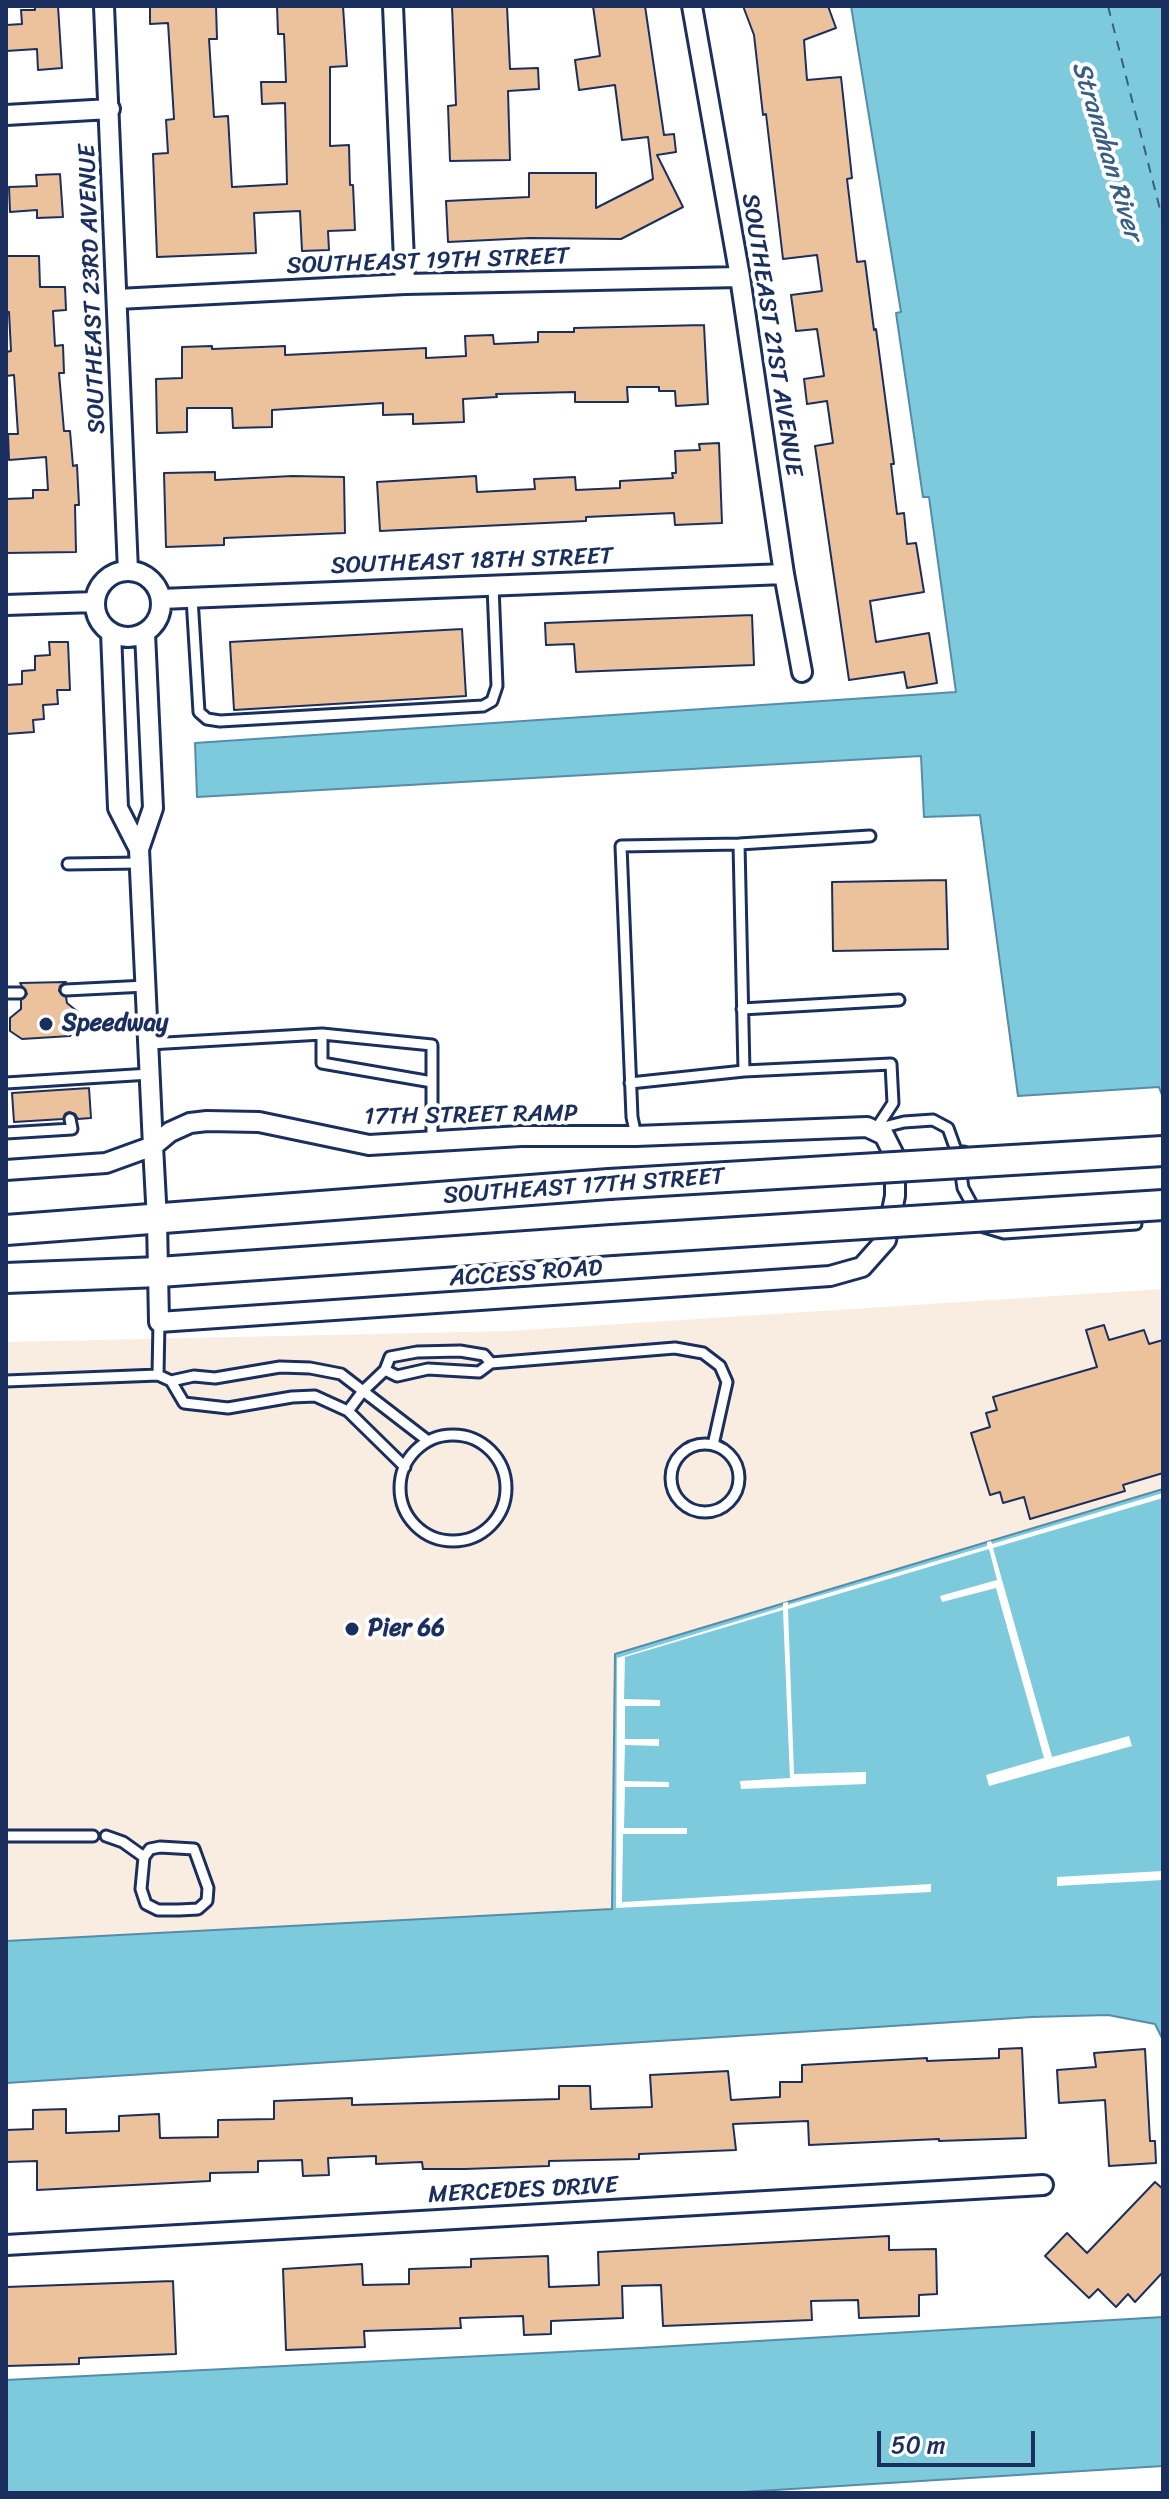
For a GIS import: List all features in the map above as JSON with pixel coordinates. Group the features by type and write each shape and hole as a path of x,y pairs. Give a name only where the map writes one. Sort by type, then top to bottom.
{"main road":[{"name":"SOUTHEAST 17TH STREET","path":"6,1230 609,1184 1163,1151"},
{"path":"6,1278 159,1272 1163,1205"}],"street":[{"name":"SOUTHEAST 23RD AVENUE","path":"104,6 128,571"},
{"path":"393,6 405,284"},
{"name":"SOUTHEAST 21ST AVENUE","path":"692,6 740,277 784,574 802,672"},
{"path":"6,115 110,109"},
{"name":"SOUTHEAST 19TH STREET","path":"118,299 405,284 740,277"},
{"path":"128,571 138,572 154,582 161,599 159,618 145,633 128,637 111,632 99,619 95,602 102,583 118,572 128,571"},
{"name":"SOUTHEAST 18TH STREET","path":"161,599 784,574"},
{"path":"6,605 95,602"},
{"path":"111,632 118,808 140,856"},
{"path":"145,633 153,808 140,856 159,1322"},
{"name":"17TH STREET RAMP","path":"6,1170 106,1163 153,1146 170,1132 190,1123 207,1121 259,1122 369,1145 521,1136 876,1129"},
{"name":"ACCESS ROAD","path":"159,1322 830,1276 862,1267 886,1240 895,1196 895,1157 884,1135 876,1129"},
{"name":"MERCEDES DRIVE","path":"6,2245 1043,2185"}],"lane":[{"path":"192,597 199,712 207,719 220,721 483,706 492,701 497,686 493,586"},
{"path":"636,1136 630,1083 621,846 739,844 870,836"},
{"path":"739,844 744,1071"},
{"path":"68,864 140,856"},
{"path":"66,990 146,986"},
{"path":"6,993 20,993"},
{"path":"742,1009 899,1000"},
{"path":"322,1034 322,1063 432,1082"},
{"path":"149,1044 322,1034 432,1045 432,1142"},
{"path":"630,1083 744,1071 891,1064 893,1103 876,1129"},
{"path":"6,1083 38,1086 69,1079 150,1074"},
{"path":"69,1079 69,1090"},
{"path":"40,1119 40,1131"},
{"path":"6,1133 72,1129 70,1119"},
{"path":"876,1129 904,1122 933,1120 948,1128 957,1153 963,1188 984,1227 1004,1233 1136,1224"},
{"path":"957,1153 1095,1145"},
{"path":"158,1375 159,1322"},
{"path":"385,1370 397,1376 428,1369 479,1372 491,1363 675,1348 703,1353 720,1366 727,1382 713,1445"},
{"path":"348,1411 385,1370 390,1357 417,1352 460,1351 484,1355 491,1363"},
{"path":"171,1381 194,1376 230,1376 280,1367 310,1368 341,1374 428,1441"},
{"path":"6,1381 158,1375 171,1381 184,1403 228,1408 315,1396 348,1411 405,1467"},
{"path":"444,1436 462,1436 479,1441 492,1452 502,1467 506,1483 505,1501 498,1517 486,1530 471,1538 454,1541 437,1538 415,1524 402,1501 400,1484 414,1452 428,1441 444,1436"},
{"path":"713,1445 733,1457 738,1468 737,1490 722,1507 699,1511 680,1501 674,1492 672,1471 683,1452 692,1447 713,1445"},
{"path":"6,1836 93,1836"},
{"path":"106,1836 123,1842 144,1857"},
{"path":"160,1847 194,1849 208,1888 207,1901 198,1909 179,1910 158,1910 146,1904 141,1889 144,1857 150,1849 160,1847"}],"shaded area":[{"name":"Pier 66","path":"1163,1289 1163,1489 615,1654 612,1909 6,1941 6,1342 510,1331"}],"water":[{"name":"Stranahan River","path":"851,6 1163,6 1163,1098 1159,1087 1018,1096 980,815 924,817 921,756 197,797 195,743 956,692 929,497 923,497 896,313 901,312"},
{"path":"1163,1489 1163,2040 1155,2024 1108,2015 1032,2017 6,2083 6,1941 612,1909 615,1654"},
{"path":"1163,2317 1163,2466 727,2493 6,2493 6,2380 640,2348"}],"pier":[{"path":"1163,1493 1163,1498 993,1548 1052,1757 1129,1736 1132,1746 989,1786 986,1775 1044,1758 996,1588 942,1602 940,1596 997,1580 989,1549 788,1609 794,1774 866,1772 866,1784 741,1789 740,1781 790,1778 783,1610 625,1657 624,1699 660,1700 660,1706 625,1706 625,1739 659,1739 659,1746 625,1745 624,1781 669,1782 669,1787 625,1787 624,1828 687,1828 687,1834 623,1834 622,1902 931,1884 931,1892 616,1908 617,1658 783,1607 783,1603 788,1602 788,1605 987,1546 987,1542 991,1541 992,1544"},
{"path":"1163,1871 1163,1880 1057,1886 1057,1877"}],"building":[{"path":"35,6 58,6 62,68 38,70 37,49 6,51 6,25 22,24 21,10 35,10"},
{"path":"150,6 216,6 217,39 209,39 214,117 228,116 232,187 287,184 285,103 262,104 261,82 286,82 284,34 278,34 277,6 343,6 347,66 330,67 330,146 349,145 355,230 328,231 329,250 302,251 300,211 254,213 256,253 157,257 153,154 168,153 166,120 174,119 168,23 150,24"},
{"path":"452,6 507,6 510,69 538,68 539,89 508,91 510,160 450,161 448,106 456,105"},
{"path":"593,6 645,6 664,135 674,134 676,152 657,155 683,207 621,239 530,238 448,242 446,201 529,197 529,173 596,173 596,208 653,179 648,137 622,140 615,85 579,90 575,60 600,56"},
{"path":"743,6 828,6 836,28 804,40 807,80 841,77 852,178 847,179 857,262 865,261 876,329 894,464 891,464 897,514 904,513 907,544 916,543 924,592 870,601 876,642 929,633 937,683 907,688 904,672 849,680 815,446 833,443 827,401 807,404 804,379 824,376 817,329 796,331 791,295 822,291 817,255 783,259 754,35"},
{"path":"60,174 63,217 37,218 37,210 10,212 9,187 37,186 36,175"},
{"path":"6,256 39,256 40,287 65,287 66,310 53,311 55,346 63,345 64,373 59,373 64,431 70,431 73,466 77,465 79,505 75,505 76,552 6,553 6,499 33,498 33,490 48,490 46,457 9,460 8,434 18,434 14,375 6,376 6,352 11,351 9,312 6,312"},
{"path":"704,325 708,404 676,406 675,391 659,391 659,387 627,387 628,402 575,402 575,392 496,394 497,397 463,399 464,422 413,424 413,414 383,415 383,403 272,410 272,427 233,428 232,408 187,408 187,432 157,433 156,379 182,378 182,347 285,346 285,355 426,348 426,358 466,356 465,336 493,335 494,344 538,342 538,332 574,332 574,328"},
{"path":"719,443 722,523 675,525 674,513 586,517 586,521 380,531 377,482 476,476 477,492 535,489 534,479 575,477 576,490 620,488 620,481 673,478 672,473 676,473 675,451 700,450 699,444"},
{"path":"215,472 215,480 344,477 345,533 224,538 224,545 166,547 164,473"},
{"path":"752,615 754,665 576,672 574,644 546,645 545,623"},
{"path":"462,629 466,696 234,710 230,642"},
{"path":"49,642 68,642 70,690 57,690 58,704 43,705 44,719 33,720 34,732 6,734 6,685 22,684 22,671 35,670 35,656 50,655"},
{"path":"946,880 948,949 833,951 832,882"},
{"path":"66,982 59,991 78,1012 79,1026 70,1036 22,1039 10,1031 10,1018 21,1009 21,1000 27,994 20,983"},
{"path":"89,1088 91,1118 78,1119 69,1112 63,1119 14,1122 12,1093"},
{"path":"1104,1325 1109,1340 1144,1330 1149,1344 1163,1340 1163,1473 1123,1485 1125,1491 1030,1519 1024,1497 1003,1503 1000,1492 990,1495 971,1433 990,1427 986,1413 997,1410 993,1397 1097,1367 1086,1330"},
{"path":"1022,2048 1026,2138 809,2145 808,2121 733,2124 736,2150 639,2154 639,2159 549,2161 549,2166 465,2169 423,2169 422,2162 376,2164 376,2156 328,2158 329,2175 303,2176 302,2160 258,2161 258,2172 210,2173 210,2181 37,2190 37,2161 6,2162 6,2130 33,2129 33,2110 66,2109 66,2133 119,2131 119,2116 159,2114 160,2138 218,2137 218,2120 274,2119 274,2101 352,2098 352,2105 559,2099 559,2086 590,2086 591,2109 652,2107 650,2075 728,2071 731,2100 780,2097 780,2082 802,2082 802,2065 927,2058 927,2061 999,2058 999,2049"},
{"path":"1145,2049 1150,2141 1155,2141 1156,2163 1109,2166 1105,2100 1059,2103 1057,2070 1096,2067 1094,2053"},
{"path":"1155,2182 1163,2189 1163,2272 1135,2302 1128,2294 1116,2307 1098,2289 1089,2298 1045,2256 1067,2233 1087,2253"},
{"path":"889,2236 889,2250 936,2249 937,2294 919,2295 919,2316 859,2318 858,2300 811,2301 812,2320 663,2326 661,2285 622,2286 623,2318 551,2321 551,2334 524,2335 523,2316 460,2318 461,2328 364,2331 365,2347 286,2350 283,2269 362,2264 363,2285 409,2284 409,2269 471,2267 471,2259 548,2256 549,2287 599,2285 598,2252"},
{"path":"173,2281 176,2354 79,2358 79,2364 6,2366 6,2287"}],"ferry route":[{"path":"1108,6 1163,221"}],"place":[{"name":"Speedway","path":"46,1024"},
{"name":"Pier 66","path":"352,1629"}]}
